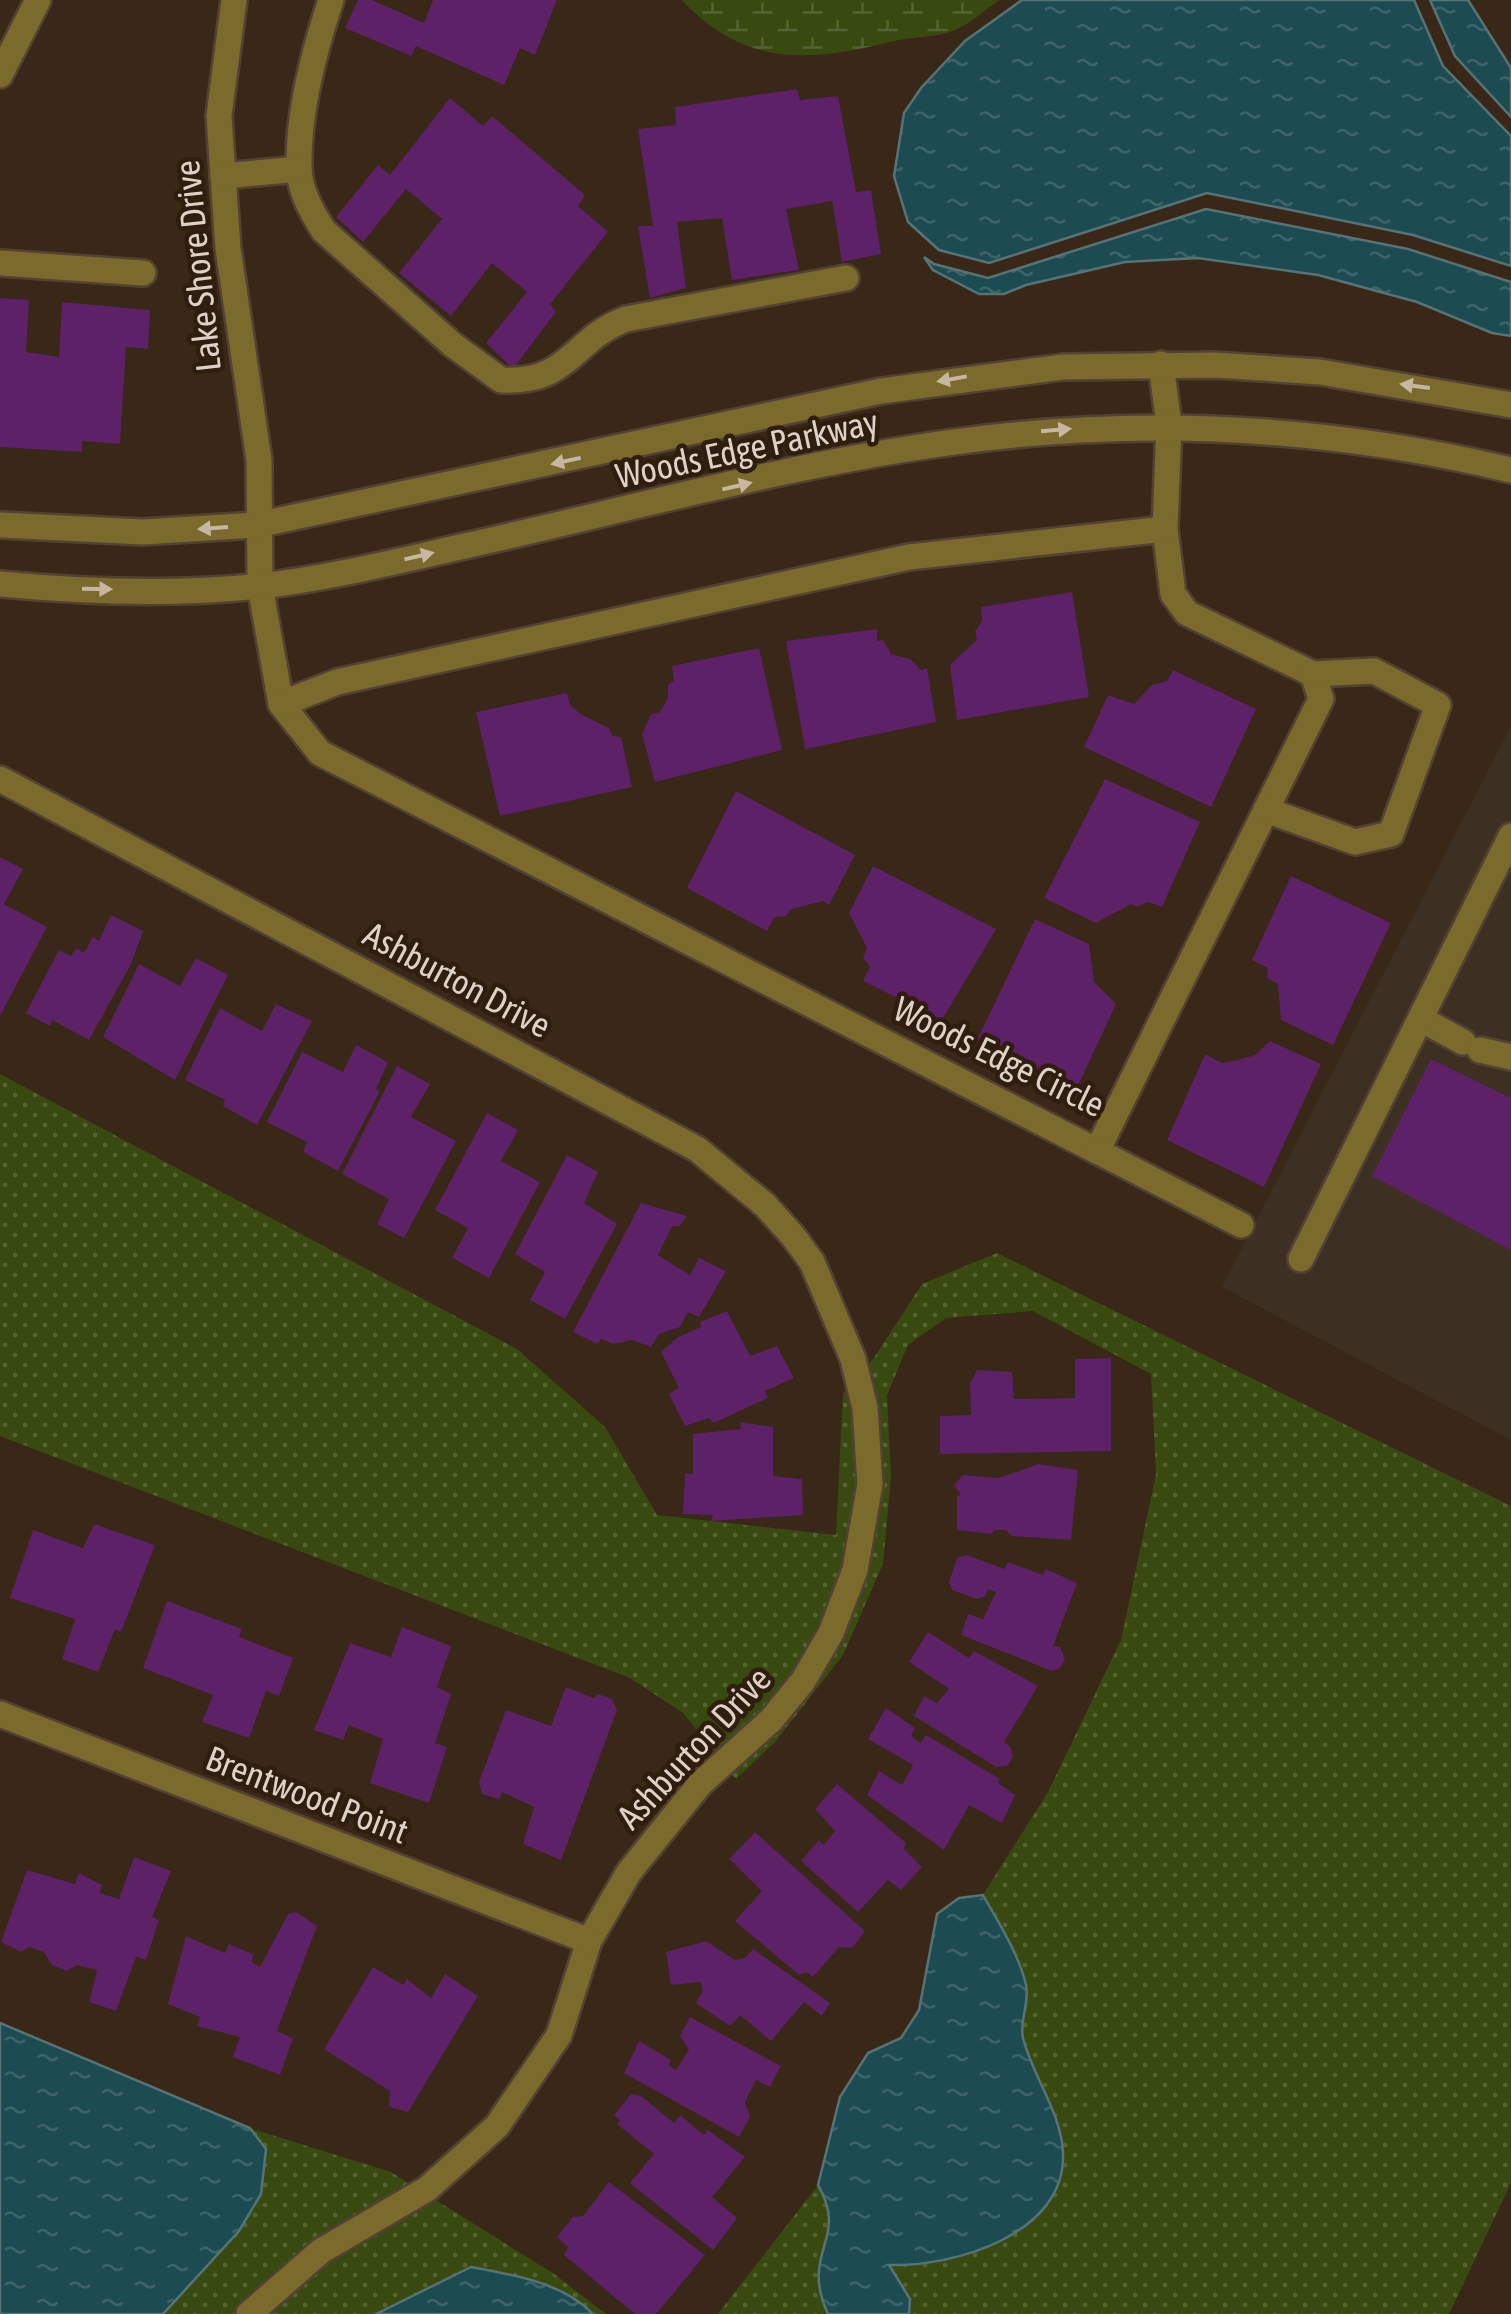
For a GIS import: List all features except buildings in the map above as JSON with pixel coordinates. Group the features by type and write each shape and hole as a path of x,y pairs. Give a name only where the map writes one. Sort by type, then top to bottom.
{"street":[{"path":"0,75 38,0"},
{"name":"Lake Shore Drive","path":"234,0 219,116 241,360 259,460 257,524"},
{"path":"331,0 316,46 298,170 309,208 324,232 453,345 501,380 554,374 602,328 626,319 846,278"},
{"path":"223,176 298,170"},
{"path":"0,263 143,273"},
{"path":"1161,364 1169,425 1165,529 1174,594 1187,613 1312,674 1374,671 1438,704 1391,834 1355,842 1266,810"},
{"name":"Woods Edge Parkway","path":"0,525 143,532 257,524 882,391 990,374 1161,364 1320,372 1511,405"},
{"name":"Woods Edge Parkway","path":"0,584 84,590 260,586 364,569 950,442 1060,429 1169,425 1350,438 1511,470"},
{"name":"Woods Edge Circle","path":"257,524 260,586 280,704 320,753 1097,1150 1321,698 1312,674"},
{"path":"280,704 337,682 910,557 1165,529"},
{"name":"Ashburton Drive","path":"0,779 656,1124 732,1175 765,1205 812,1262 836,1312 865,1408 870,1484 855,1570 831,1633 804,1681 772,1720 662,1826 589,1942 559,2035 497,2126 428,2189 321,2251 249,2314"},
{"path":"1301,1260 1511,836"},
{"path":"1421,1019 1472,1046 1511,1056"},
{"path":"1097,1150 1240,1225"},
{"name":"Brentwood Point","path":"0,1714 589,1942"}],"shaded area":[{"path":"1511,726 1511,1440 1222,1287"}],"green space":[{"path":"682,0 999,0 948,33 807,55 781,54 730,38"},
{"path":"0,1074 517,1349 605,1427 657,1515 836,1535 843,1394 874,1358 922,1284 997,1253 1511,1506 1511,2183 1449,2314 718,2314 818,2185 840,2097 868,2053 901,2038 919,2010 937,1914 959,1898 983,1895 1048,1792 1121,1640 1156,1474 1151,1374 1033,1311 946,1318 908,1345 887,1395 891,1477 883,1564 843,1655 776,1741 736,1779 683,1713 630,1678 0,1436"},
{"path":"0,2023 249,2128 391,2172 554,2274 606,2314 0,2314"}],"water":[{"path":"1022,0 1414,0 1443,66 1511,136 1511,266 1413,235 1207,193 989,263 939,250 908,222 894,176 904,113 921,88 965,41"},
{"path":"1430,0 1468,0 1511,68 1511,117 1455,56"},
{"path":"1206,209 1408,249 1511,282 1511,336 1492,333 1417,302 1318,275 1198,258 1125,262 1026,285 1004,294 979,294 933,270 924,257 934,264 988,278"},
{"path":"983,1895 1023,1973 1027,1998 1023,2038 1061,2138 1059,2181 1046,2205 1026,2225 1001,2240 944,2260 889,2265 910,2299 909,2314 828,2314 819,2275 829,2220 818,2185 840,2097 868,2053 901,2038 919,2010 937,1914 959,1898"},
{"path":"0,2023 250,2128 266,2149 261,2194 239,2231 163,2314 0,2314"},
{"path":"471,2267 552,2287 593,2314 376,2314"}]}
